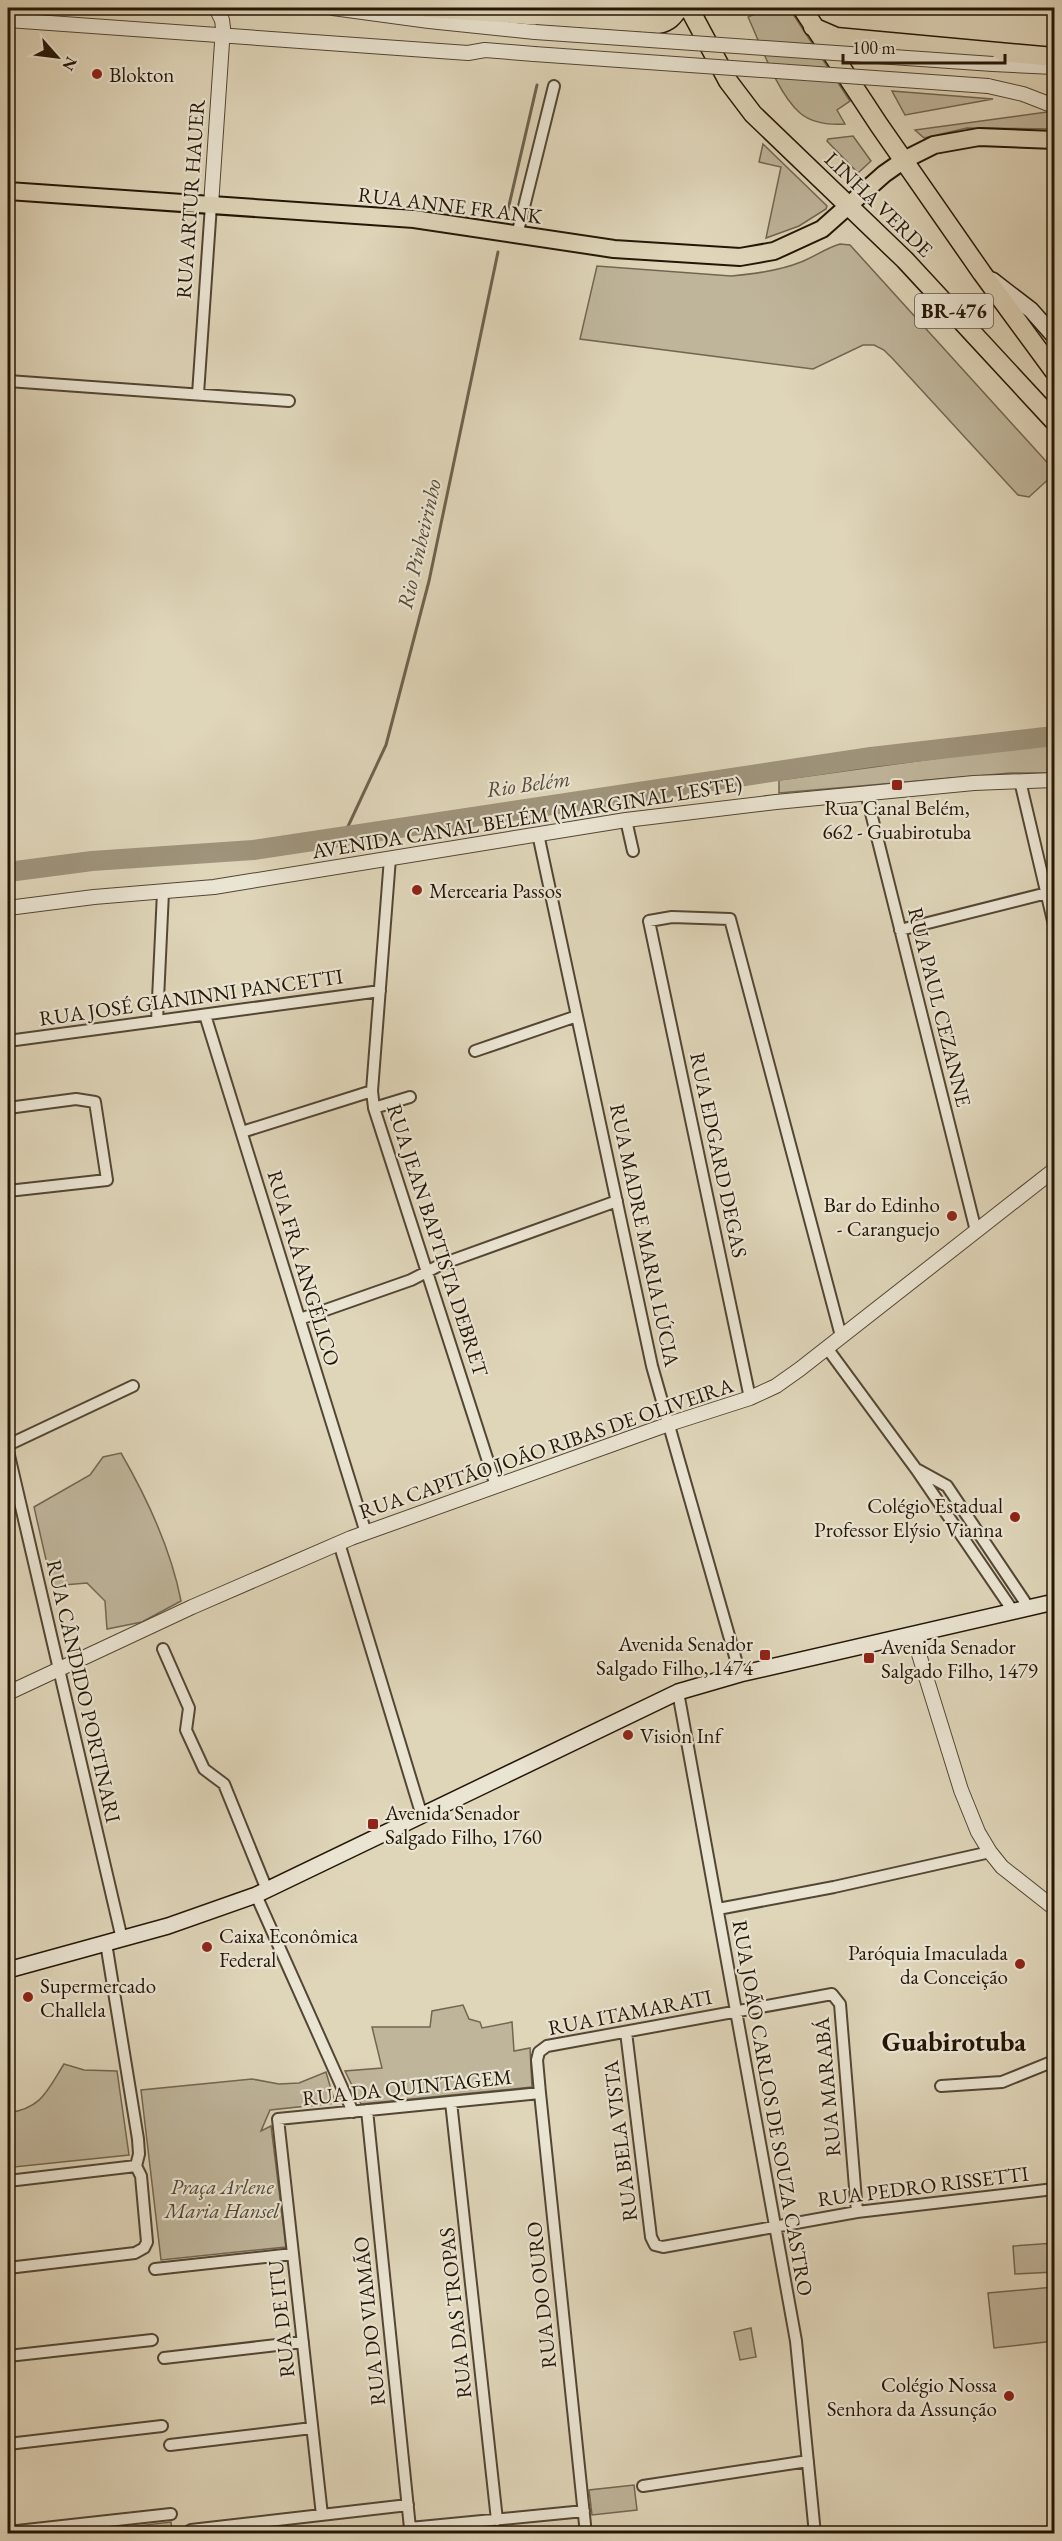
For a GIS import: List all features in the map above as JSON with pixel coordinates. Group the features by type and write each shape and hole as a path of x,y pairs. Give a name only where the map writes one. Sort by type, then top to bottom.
{"highway":[{"path":"426,8 658,24 674,16 678,8"},
{"name":"LINHA VERDE","path":"689,8 739,98 767,129 850,206 932,288 1054,421"},
{"name":"LINHA VERDE","path":"802,8 982,273 1054,371"},
{"path":"813,27 836,37 1054,57"}],"main road":[{"name":"RUA ANNE FRANK","path":"8,191 414,219 614,249 740,257 774,251 809,237 832,222 866,190 904,160 934,146 965,138 1054,140"},
{"path":"982,273 1031,310 1054,336"},
{"path":"8,1970 192,1919 262,1893 678,1692 740,1674 1054,1602"}],"street":[{"name":"RUA ARTUR HAUER","path":"198,394 222,35 222,20 216,8"},
{"path":"333,8 535,32 1054,67"},
{"path":"468,10 500,29"},
{"path":"8,20 468,54 485,50 988,86 1023,94 1054,106"},
{"path":"518,235 554,86"},
{"path":"8,381 289,400"},
{"name":"AVENIDA CANAL BELÉM (MARGINAL LESTE)","path":"8,909 94,897 236,884 626,820 866,793 1054,780"},
{"path":"1020,781 1054,925"},
{"name":"RUA PAUL CEZANNE","path":"866,793 976,1231"},
{"path":"626,820 633,852"},
{"name":"RUA MADRE MARIA LÚCIA","path":"538,834 652,1366 740,1674"},
{"name":"RUA JEAN BAPTISTA DEBRET","path":"390,858 372,1091 374,1108 496,1486"},
{"path":"157,1021 163,892"},
{"path":"900,930 1047,893"},
{"name":"RUA EDGARD DEGAS","path":"750,1398 649,921 672,917 730,919 842,1336"},
{"name":"RUA JOSÉ GIANINNI PANCETTI","path":"8,1041 380,991"},
{"name":"RUA FRÁ ANGÉLICO","path":"205,1015 366,1533"},
{"path":"475,1051 577,1016"},
{"path":"242,1132 372,1091"},
{"path":"374,1108 410,1097"},
{"path":"8,1108 76,1099 94,1102 107,1180 8,1191"},
{"name":"RUA CAPITÃO JOÃO RIBAS DE OLIVEIRA","path":"8,1693 59,1671 192,1606 339,1543 669,1424 750,1398 783,1381 827,1348 1054,1170"},
{"path":"300,1319 411,1280 426,1271 617,1201"},
{"path":"827,1348 916,1469 1013,1611"},
{"path":"8,1445 133,1386"},
{"name":"RUA CÂNDIDO PORTINARI","path":"8,1451 122,1939"},
{"path":"916,1469 947,1486 1029,1608"},
{"path":"339,1543 422,1816"},
{"path":"913,1635 965,1802 978,1832 990,1852 1011,1875 1054,1908"},
{"path":"163,1649 189,1708 186,1730 204,1769 224,1784 262,1893 353,2112"},
{"name":"RUA JOÃO CARLOS DE SOUZA CASTRO","path":"678,1692 798,2353 815,2534"},
{"path":"718,1909 834,1887 990,1852"},
{"path":"8,2268 133,2253 144,2248 147,2236 141,2176 136,2166 140,2154 106,1943"},
{"name":"RUA ITAMARATI","path":"539,2052 547,2046 828,1994 836,1996"},
{"name":"RUA MARABÁ","path":"836,1996 840,2004 857,2212"},
{"name":"RUA BELA VISTA","path":"626,2032 651,2237 655,2245"},
{"name":"RUA DO OURO","path":"539,2052 537,2060 540,2093 586,2534"},
{"path":"941,2086 1002,2082 1054,2061"},
{"name":"RUA DA QUINTAGEM","path":"278,2119 540,2093"},
{"name":"RUA DAS TROPAS","path":"452,2102 497,2520"},
{"name":"RUA DO VIAMÃO","path":"367,2110 410,2528 497,2520"},
{"name":"RUA DE ITU","path":"278,2119 322,2515"},
{"path":"8,2181 136,2166"},
{"name":"RUA PEDRO RISSETTI","path":"655,2245 663,2247 857,2212 1054,2189"},
{"path":"155,2269 293,2254"},
{"path":"8,2356 153,2340"},
{"path":"164,2358 303,2342"},
{"path":"8,2444 162,2426"},
{"path":"170,2445 312,2428"},
{"path":"643,2486 808,2462"},
{"path":"186,2533 191,2530 408,2505"},
{"path":"497,2520 584,2511"},
{"path":"8,2532 67,2529 171,2514"}],"green space":[{"path":"768,8 789,8 850,101 837,110 845,124 816,122 800,113 784,94 748,17"},
{"path":"892,91 993,99 905,115"},
{"path":"1047,112 1054,114 1054,129 967,128 924,138 915,130"},
{"path":"853,136 871,161 858,173 827,141"},
{"path":"763,144 827,206 826,209 799,226 766,238 781,167 759,162"},
{"path":"840,244 850,245 1054,470 1054,474 1029,497 1018,495 893,359 884,350 874,345 863,345 813,369 580,339 597,266 731,276 784,268"},
{"path":"1054,742 1054,773 1011,773 779,793 779,780"},
{"path":"121,1453 157,1524 171,1562 181,1601 142,1622 107,1629 105,1601 87,1583 52,1586 34,1507 90,1475 103,1457"},
{"path":"463,2005 469,2019 480,2022 482,2028 512,2022 514,2051 530,2048 532,2087 361,2104 345,2071 382,2068 372,2027 430,2027 432,2011"},
{"path":"64,2064 84,2070 117,2071 129,2155 14,2167 8,2113 29,2107 42,2097"},
{"name":"Praça Arlene Maria Hansel","path":"326,2072 335,2103 270,2110 261,2131 271,2126 286,2247 161,2260 141,2090 252,2079 279,2084 299,2083"},
{"path":"1054,2243 1054,2272 1015,2274 1013,2246"},
{"path":"1054,2287 1054,2341 994,2348 988,2293"},
{"path":"751,2328 756,2357 740,2360 734,2332"},
{"path":"634,2485 637,2510 592,2515 589,2490"},
{"path":"171,2522 172,2533 78,2533"}],"waterway":[{"name":"Rio Pinheirinho","path":"507,214 537,85"},
{"name":"Rio Pinheirinho","path":"344,835 386,745 429,581 498,252"},
{"name":"Rio Belém","path":"8,872 92,861 253,850 871,757 1054,736"}],"place":[{"name":"Blokton","path":"97,74"},
{"name":"Rua Canal Belém, 662 - Guabirotuba","path":"897,785"},
{"name":"Mercearia Passos","path":"417,890"},
{"name":"Bar do Edinho - Caranguejo","path":"952,1216"},
{"name":"Colégio Estadual Professor Elýsio Vianna","path":"1015,1517"},
{"name":"Avenida Senador Salgado Filho, 1474","path":"765,1655"},
{"name":"Avenida Senador Salgado Filho, 1479","path":"869,1658"},
{"name":"Vision Inf","path":"628,1735"},
{"name":"Avenida Senador Salgado Filho, 1760","path":"373,1824"},
{"name":"Caixa Econômica Federal","path":"207,1947"},
{"name":"Paróquia Imaculada da Conceição","path":"1020,1964"},
{"name":"Supermercado Challela","path":"28,1997"},
{"name":"Colégio Nossa Senhora da Assunção","path":"1009,2396"}],"district":[{"name":"Guabirotuba","path":"954,2041"}]}
